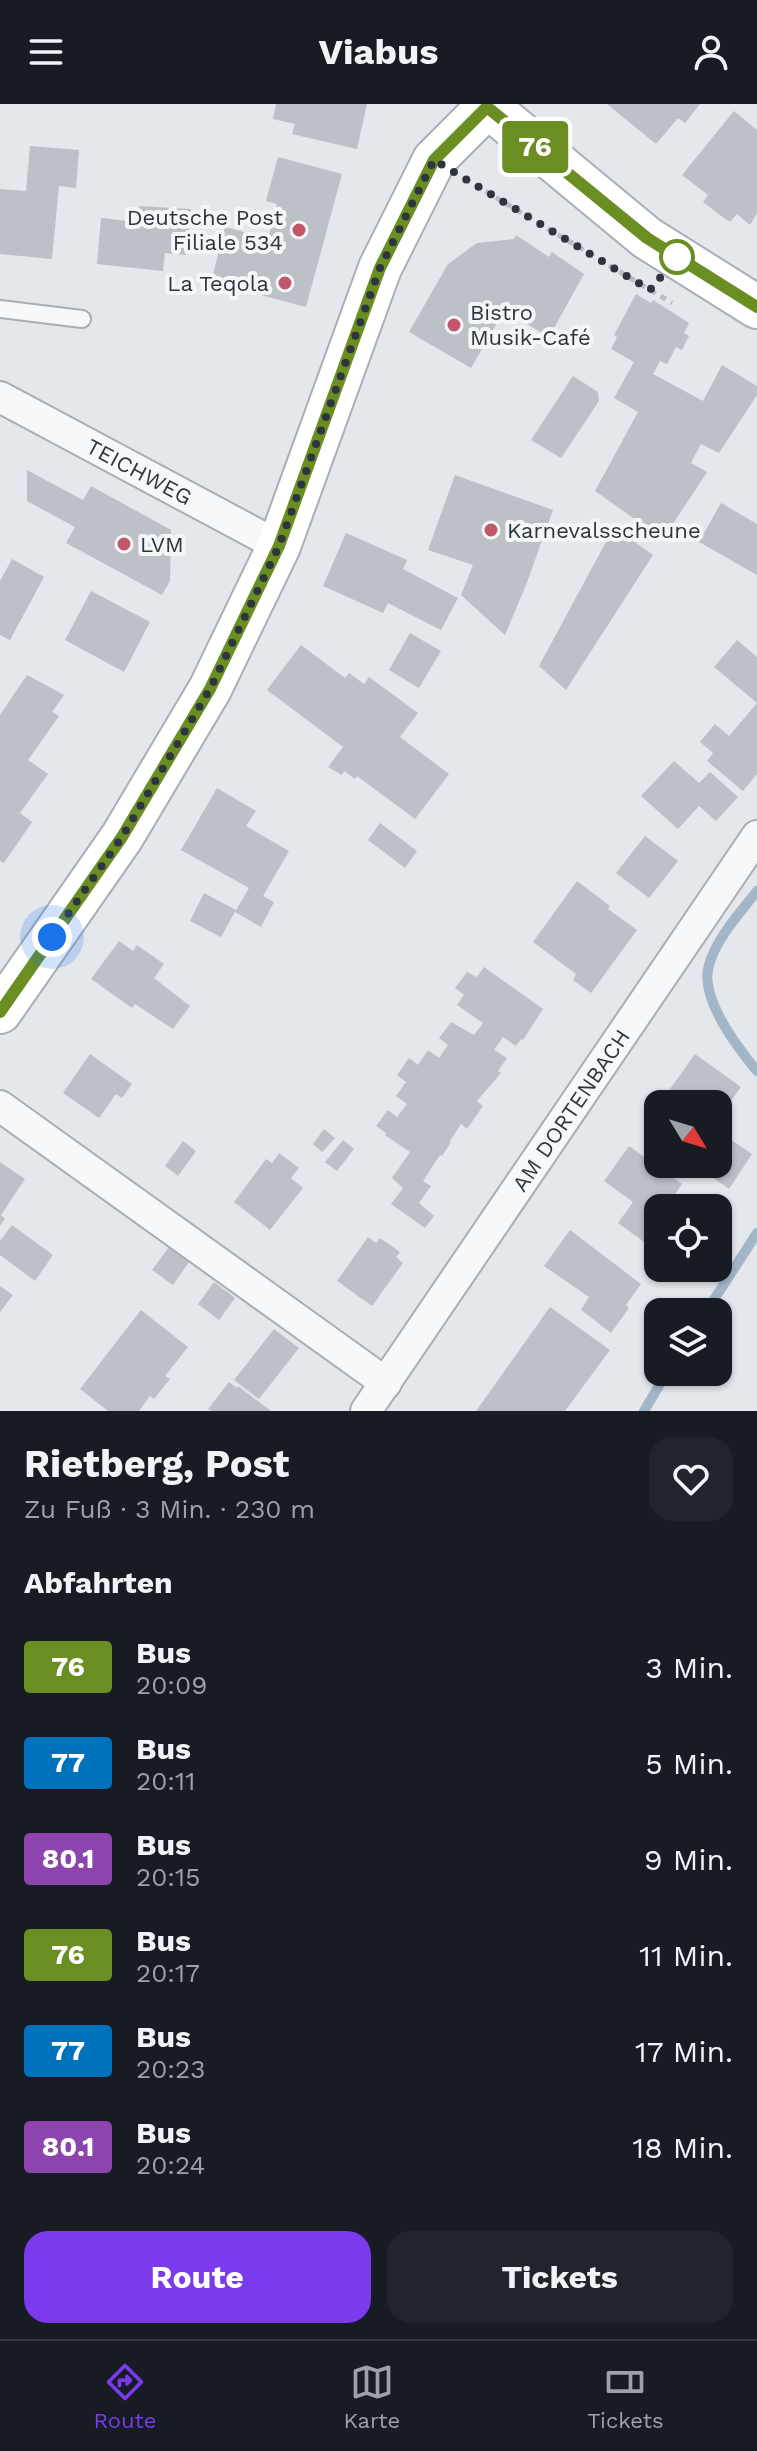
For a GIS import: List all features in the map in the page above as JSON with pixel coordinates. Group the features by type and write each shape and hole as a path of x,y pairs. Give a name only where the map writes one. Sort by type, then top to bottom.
{"main road":[{"path":"0,1012 122,837 210,689 279,546 380,268 434,160 486,106 647,238 757,307"}],"street":[{"name":"TEICHWEG","path":"0,397 279,546"},
{"name":"AM DORTENBACH","path":"366,1411 757,836"},
{"path":"0,1106 386,1383"}],"lane":[{"path":"0,309 82,319"}],"path":[{"path":"434,160 677,305"}],"building":[{"path":"276,104 367,104 357,149 292,134 295,124 273,119"},
{"path":"607,104 700,104 685,123 678,118 656,144"},
{"path":"734,111 757,130 757,213 750,225 737,214 730,222 720,215 703,202 708,195 682,175"},
{"path":"30,146 79,150 76,188 59,186 52,259 0,254 0,189 26,191"},
{"path":"278,157 342,174 306,307 211,282 225,227 268,238 277,204 266,201"},
{"path":"139,206 191,209 186,255 165,253 163,271 97,264 101,218 137,222"},
{"path":"516,235 549,257 552,252 584,274 549,337 515,317 497,323 471,368 409,332 448,264 477,243 514,239"},
{"path":"636,294 651,303 653,300 689,323 684,333 689,336 682,350 676,347 667,364 660,361 653,374 703,401 722,365 757,386 757,395 719,453 701,444 691,463 707,472 663,539 595,491 638,412 614,398 634,362 611,349 617,337 614,335"},
{"path":"573,376 598,392 599,401 561,458 531,440"},
{"path":"27,470 83,500 91,486 171,530 170,581 162,595 66,543 75,527 27,501"},
{"name":"Karnevalsscheune","path":"455,475 553,510 505,635 461,595 473,565 428,550"},
{"path":"721,503 757,524 757,575 699,542"},
{"path":"614,527 653,555 566,690 539,666"},
{"path":"346,533 407,560 403,569 458,598 441,630 388,603 383,613 323,586"},
{"path":"12,559 44,577 10,640 0,635 0,581"},
{"path":"91,591 150,622 124,672 65,640"},
{"path":"410,633 441,651 419,688 389,670"},
{"path":"737,640 757,657 757,703 714,667"},
{"path":"301,645 345,678 349,673 364,684 369,677 418,713 400,737 449,774 415,819 357,776 355,779 344,771 342,775 328,767 343,747 267,690"},
{"path":"27,675 64,695 52,712 59,716 28,760 48,774 20,813 32,822 4,863 0,861 0,715"},
{"path":"757,703 757,774 743,791 707,761 713,753 700,742 715,724 729,736"},
{"path":"674,761 699,783 710,772 738,797 716,821 699,806 678,829 641,796"},
{"path":"217,788 256,811 246,826 289,851 263,896 274,902 261,927 235,912 249,888 181,850"},
{"path":"380,823 417,851 405,868 368,840"},
{"path":"645,836 678,861 649,898 616,873"},
{"path":"577,881 637,930 591,993 573,980 576,974 533,942"},
{"path":"204,893 236,910 221,937 190,921"},
{"path":"119,941 133,951 137,945 164,964 154,978 190,1006 173,1029 135,1004 132,1008 91,979"},
{"path":"484,967 543,1009 516,1046 503,1037 494,1050 507,1058 498,1071 501,1073 477,1101 483,1106 467,1129 461,1124 423,1181 431,1186 419,1203 434,1216 425,1228 391,1204 403,1188 392,1178 410,1152 376,1126 388,1110 397,1117 407,1104 396,1096 406,1082 397,1075 409,1058 418,1065 428,1050 439,1058 448,1045 439,1038 451,1022 474,1035 483,1023 457,1005 464,995 455,988 467,972 477,977"},
{"path":"90,1054 132,1084 122,1098 116,1094 99,1118 63,1093"},
{"path":"695,1054 741,1087 732,1099 732,1090 669,1090"},
{"path":"324,1129 335,1138 322,1152 313,1144"},
{"path":"343,1140 354,1149 337,1171 325,1162"},
{"path":"732,1140 752,1154 729,1189 714,1178 732,1178"},
{"path":"183,1141 196,1151 178,1176 165,1166"},
{"path":"629,1146 644,1157 644,1178 674,1178 682,1184 675,1194 644,1194 644,1242 618,1223 633,1202 604,1181"},
{"path":"279,1153 299,1168 291,1178 303,1188 270,1230 234,1202 266,1159 272,1163"},
{"path":"0,1162 25,1179 1,1215 5,1219 0,1226"},
{"path":"12,1225 53,1255 35,1281 0,1255 0,1241"},
{"path":"570,1230 641,1284 611,1333 581,1310 589,1297 544,1266"},
{"path":"368,1237 376,1243 380,1238 400,1252 396,1257 403,1263 372,1306 337,1281"},
{"path":"169,1247 189,1262 173,1285 152,1270"},
{"path":"214,1282 235,1298 219,1320 198,1304"},
{"path":"0,1286 13,1295 0,1312"},
{"path":"550,1307 610,1350 565,1411 476,1411"},
{"path":"141,1310 188,1347 165,1376 170,1379 154,1399 150,1396 139,1411 108,1411 80,1389"},
{"path":"274,1329 299,1348 259,1399 234,1380"},
{"path":"229,1382 238,1386 271,1411 208,1409"}],"waterway":[{"path":"757,891 717,945 707,978 709,992 722,1021 757,1071"},
{"path":"715,1298 757,1233"},
{"path":"644,1411 659,1386"}],"bus line":[{"name":"76","path":"0,1012 122,837 210,689 279,546 380,268 434,160 487,107 647,238 757,307"}],"place":[{"name":"Deutsche Post Filiale 534","path":"299,230"},
{"name":"La Teqola","path":"285,283"},
{"name":"Bistro Musik-Café","path":"454,325"},
{"name":"Karnevalsscheune","path":"491,530"},
{"name":"LVM","path":"124,544"}],"route":[{"path":"52,937 122,837 210,689 279,546 380,268 434,160 650,290 677,257"}]}
